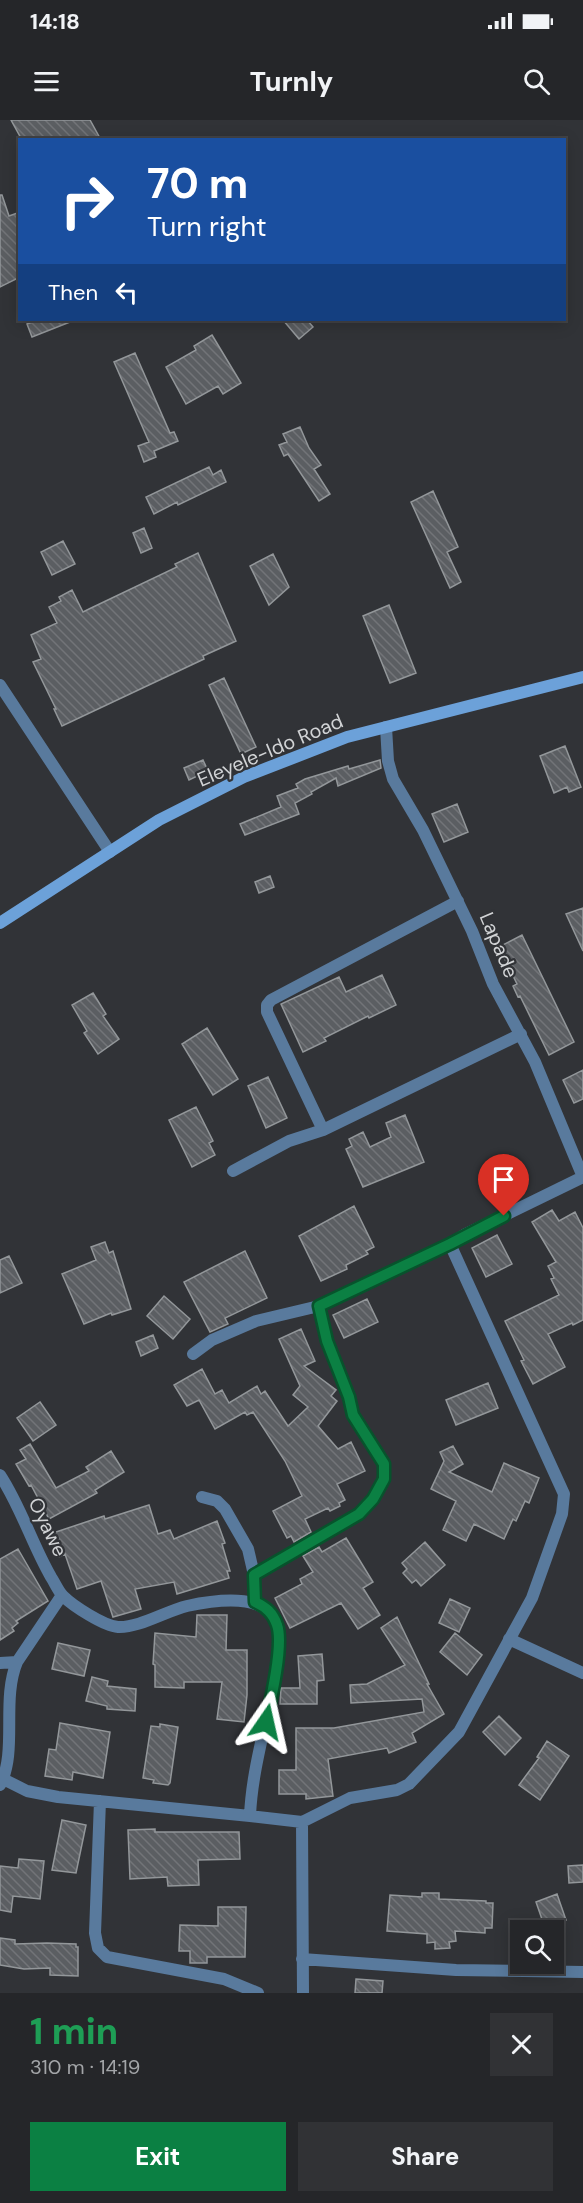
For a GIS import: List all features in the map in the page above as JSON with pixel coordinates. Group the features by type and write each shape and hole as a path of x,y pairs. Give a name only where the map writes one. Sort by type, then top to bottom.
{"main road":[{"name":"Eleyele-Ido Road","path":"0,923 159,820 244,777 347,737 583,677"}],"street":[{"path":"0,685 110,852"},
{"name":"Lapade","path":"386,727 388,761 393,779 423,830 458,901 493,984 521,1034 583,1177"},
{"path":"323,1130 267,1012 267,1005 271,1000 458,901"},
{"path":"233,1171 289,1140 323,1130 521,1034"},
{"path":"193,1354 212,1340 256,1321 319,1306 450,1244 583,1177"},
{"path":"250,1816 252,1785 271,1700 279,1642 278,1626 266,1607 255,1602 231,1601 188,1606 129,1626 117,1627 107,1625 62,1595 17,1662 10,1685 7,1764 2,1782 27,1791 302,1822 350,1798 397,1790 409,1784 459,1732 532,1598 562,1514 564,1494 450,1244"},
{"path":"254,1575 359,1514 373,1499 384,1479 384,1464 353,1415 349,1397 327,1341 319,1306"},
{"name":"Oyawe","path":"0,1475 44,1565 62,1595"},
{"path":"202,1497 217,1501 225,1509 248,1549 254,1575 255,1602"},
{"path":"509,1639 583,1673"},
{"path":"0,1664 17,1662"},
{"path":"100,1801 95,1933 98,1948 107,1957 224,1979 258,1993"},
{"path":"302,1822 303,1993"},
{"path":"302,1959 456,1970 583,1972"}],"building":[{"path":"11,120 90,120 100,138 21,138"},
{"path":"0,195 2,195 9,216 18,213 18,278 0,287"},
{"path":"35,321 72,321 32,337 27,324"},
{"path":"284,321 308,321 313,327 299,339"},
{"path":"212,335 241,383 223,394 218,386 186,404 166,367 196,350 194,346"},
{"path":"135,353 170,433 174,432 178,441 154,451 156,457 144,462 138,446 149,442 114,362"},
{"path":"300,427 309,448 321,465 314,469 330,494 319,501 288,454 284,456 279,445 287,442 283,434"},
{"path":"209,467 213,475 221,470 226,482 154,514 146,497"},
{"path":"433,491 458,547 447,552 461,582 450,588 411,502"},
{"path":"144,528 152,548 141,553 133,533"},
{"path":"63,541 75,564 52,575 41,552"},
{"path":"198,553 236,641 203,656 204,659 62,726 33,662 41,659 31,635 57,623 49,607 61,601 59,597 72,590 83,612 177,567 175,564"},
{"path":"273,554 289,587 269,605 250,566"},
{"path":"389,605 416,673 390,683 363,616"},
{"path":"224,678 256,747 241,754 209,685"},
{"path":"565,746 581,787 569,792 567,787 554,793 540,756"},
{"path":"203,760 208,771 189,780 184,768"},
{"path":"380,760 381,768 338,786 336,778 311,792 312,794 295,803 299,814 245,835 240,824 281,807 277,796 298,788 296,784 305,779 348,766 349,769"},
{"path":"457,804 468,832 444,842 432,814"},
{"path":"270,876 274,887 259,893 255,882"},
{"path":"583,908 583,951 566,914"},
{"path":"522,935 574,1042 549,1055 520,996 518,997 513,986 517,984 499,947"},
{"path":"382,975 396,1005 324,1038 326,1041 303,1052 281,1004 339,977 346,992"},
{"path":"93,993 106,1014 103,1016 119,1039 98,1054 84,1033 87,1031 72,1005"},
{"path":"207,1028 238,1079 213,1095 182,1044"},
{"path":"583,1070 583,1099 574,1103 563,1080"},
{"path":"268,1077 287,1118 266,1128 248,1086"},
{"path":"196,1107 213,1141 209,1143 215,1155 192,1167 169,1120"},
{"path":"405,1115 424,1162 363,1187 346,1149 352,1146 349,1139 363,1132 370,1147 391,1137 386,1123"},
{"path":"354,1206 374,1247 366,1251 368,1254 346,1265 347,1269 321,1281 299,1236"},
{"path":"552,1210 559,1221 575,1212 583,1228 583,1320 548,1334 565,1367 533,1384 505,1321 559,1295 551,1279 554,1278 548,1266 556,1262 532,1222"},
{"path":"497,1235 512,1264 486,1277 472,1248"},
{"path":"105,1242 109,1253 113,1251 131,1309 112,1315 111,1313 84,1324 62,1274 96,1260 91,1247"},
{"path":"245,1251 267,1298 225,1318 228,1324 210,1332 184,1282"},
{"path":"9,1256 22,1283 0,1293 0,1260"},
{"path":"164,1296 190,1319 173,1339 147,1316"},
{"path":"367,1299 378,1322 344,1338 333,1315"},
{"path":"301,1329 315,1361 304,1366 336,1390 331,1396 337,1401 318,1426 338,1449 351,1442 365,1471 337,1484 345,1500 339,1503 340,1506 330,1511 328,1508 305,1519 311,1532 294,1542 291,1536 287,1538 273,1511 302,1496 285,1461 253,1412 247,1415 245,1412 215,1429 199,1400 187,1406 174,1385 202,1369 215,1394 222,1390 229,1403 257,1386 261,1394 265,1391 288,1426 308,1407 293,1395 300,1386 279,1339"},
{"path":"153,1335 158,1348 141,1356 136,1342"},
{"path":"488,1383 498,1408 456,1425 446,1400"},
{"path":"40,1402 56,1425 33,1441 17,1418"},
{"path":"30,1444 56,1488 89,1471 86,1467 111,1451 124,1472 95,1490 97,1493 49,1519 31,1485 29,1486 16,1464 26,1459 20,1450"},
{"path":"453,1446 463,1464 449,1472 492,1492 504,1463 539,1478 529,1503 525,1501 504,1539 474,1524 466,1541 443,1530 456,1501 431,1489 444,1461 440,1452"},
{"path":"149,1505 158,1534 170,1530 174,1539 217,1521 225,1543 222,1544 230,1571 227,1571 229,1578 177,1594 174,1582 135,1589 141,1609 113,1617 101,1581 77,1589 65,1554 59,1557 53,1541 56,1540 53,1533 104,1516 105,1519"},
{"path":"346,1538 373,1582 363,1588 380,1615 358,1629 341,1603 290,1628 275,1598 302,1584 300,1579 313,1572 303,1556 319,1547 322,1552"},
{"path":"425,1542 445,1565 421,1586 416,1580 412,1583 403,1573 407,1569 402,1563"},
{"path":"18,1549 48,1601 16,1621 18,1623 12,1628 14,1631 0,1640 0,1559"},
{"path":"450,1599 470,1608 459,1632 439,1623"},
{"path":"197,1615 227,1615 226,1650 247,1650 247,1695 244,1722 217,1719 222,1682 184,1682 184,1688 155,1687 155,1665 153,1664 155,1633 196,1637"},
{"path":"397,1617 429,1684 427,1684 444,1714 412,1733 416,1742 389,1753 387,1748 328,1759 333,1796 306,1799 306,1794 279,1794 279,1770 296,1770 296,1728 334,1728 424,1712 422,1699 351,1703 350,1685 367,1684 405,1665 381,1628"},
{"path":"455,1633 482,1655 467,1675 440,1652"},
{"path":"58,1643 90,1650 84,1676 52,1669"},
{"path":"322,1654 324,1680 317,1681 317,1704 280,1704 281,1688 300,1688 298,1656"},
{"path":"92,1677 108,1681 107,1686 136,1689 135,1711 107,1709 107,1706 86,1701"},
{"path":"499,1716 521,1738 505,1755 483,1732"},
{"path":"60,1723 110,1732 103,1778 73,1772 72,1780 45,1776 49,1749 56,1750"},
{"path":"160,1724 178,1727 168,1785 153,1783 154,1780 143,1778 151,1726 160,1727"},
{"path":"547,1741 569,1756 540,1800 519,1785 539,1758 537,1757"},
{"path":"62,1820 86,1825 76,1873 52,1870"},
{"path":"155,1829 155,1832 239,1832 240,1859 198,1860 199,1885 168,1886 167,1877 130,1879 128,1830"},
{"path":"19,1859 44,1861 40,1899 13,1896 11,1912 0,1910 0,1866 18,1868"},
{"path":"583,1865 583,1882 569,1883 568,1866"},
{"path":"422,1893 439,1893 439,1899 493,1903 492,1928 485,1928 485,1933 455,1931 456,1941 449,1942 450,1948 435,1949 435,1942 427,1943 427,1934 387,1931 390,1895 422,1897"},
{"path":"557,1894 566,1920 542,1920 536,1902"},
{"path":"218,1907 246,1907 245,1957 207,1957 207,1963 190,1963 190,1951 179,1951 180,1925 218,1926"},
{"path":"0,1938 15,1940 15,1944 76,1944 78,1947 78,1976 50,1975 50,1968 24,1969 0,1965"},
{"path":"356,1979 383,1981 382,1993 355,1993"}],"route":[{"path":"266,1722 279,1642 278,1626 266,1607 255,1602 254,1575 359,1514 373,1499 384,1479 384,1464 353,1415 349,1397 327,1341 319,1306 504,1216"}]}
